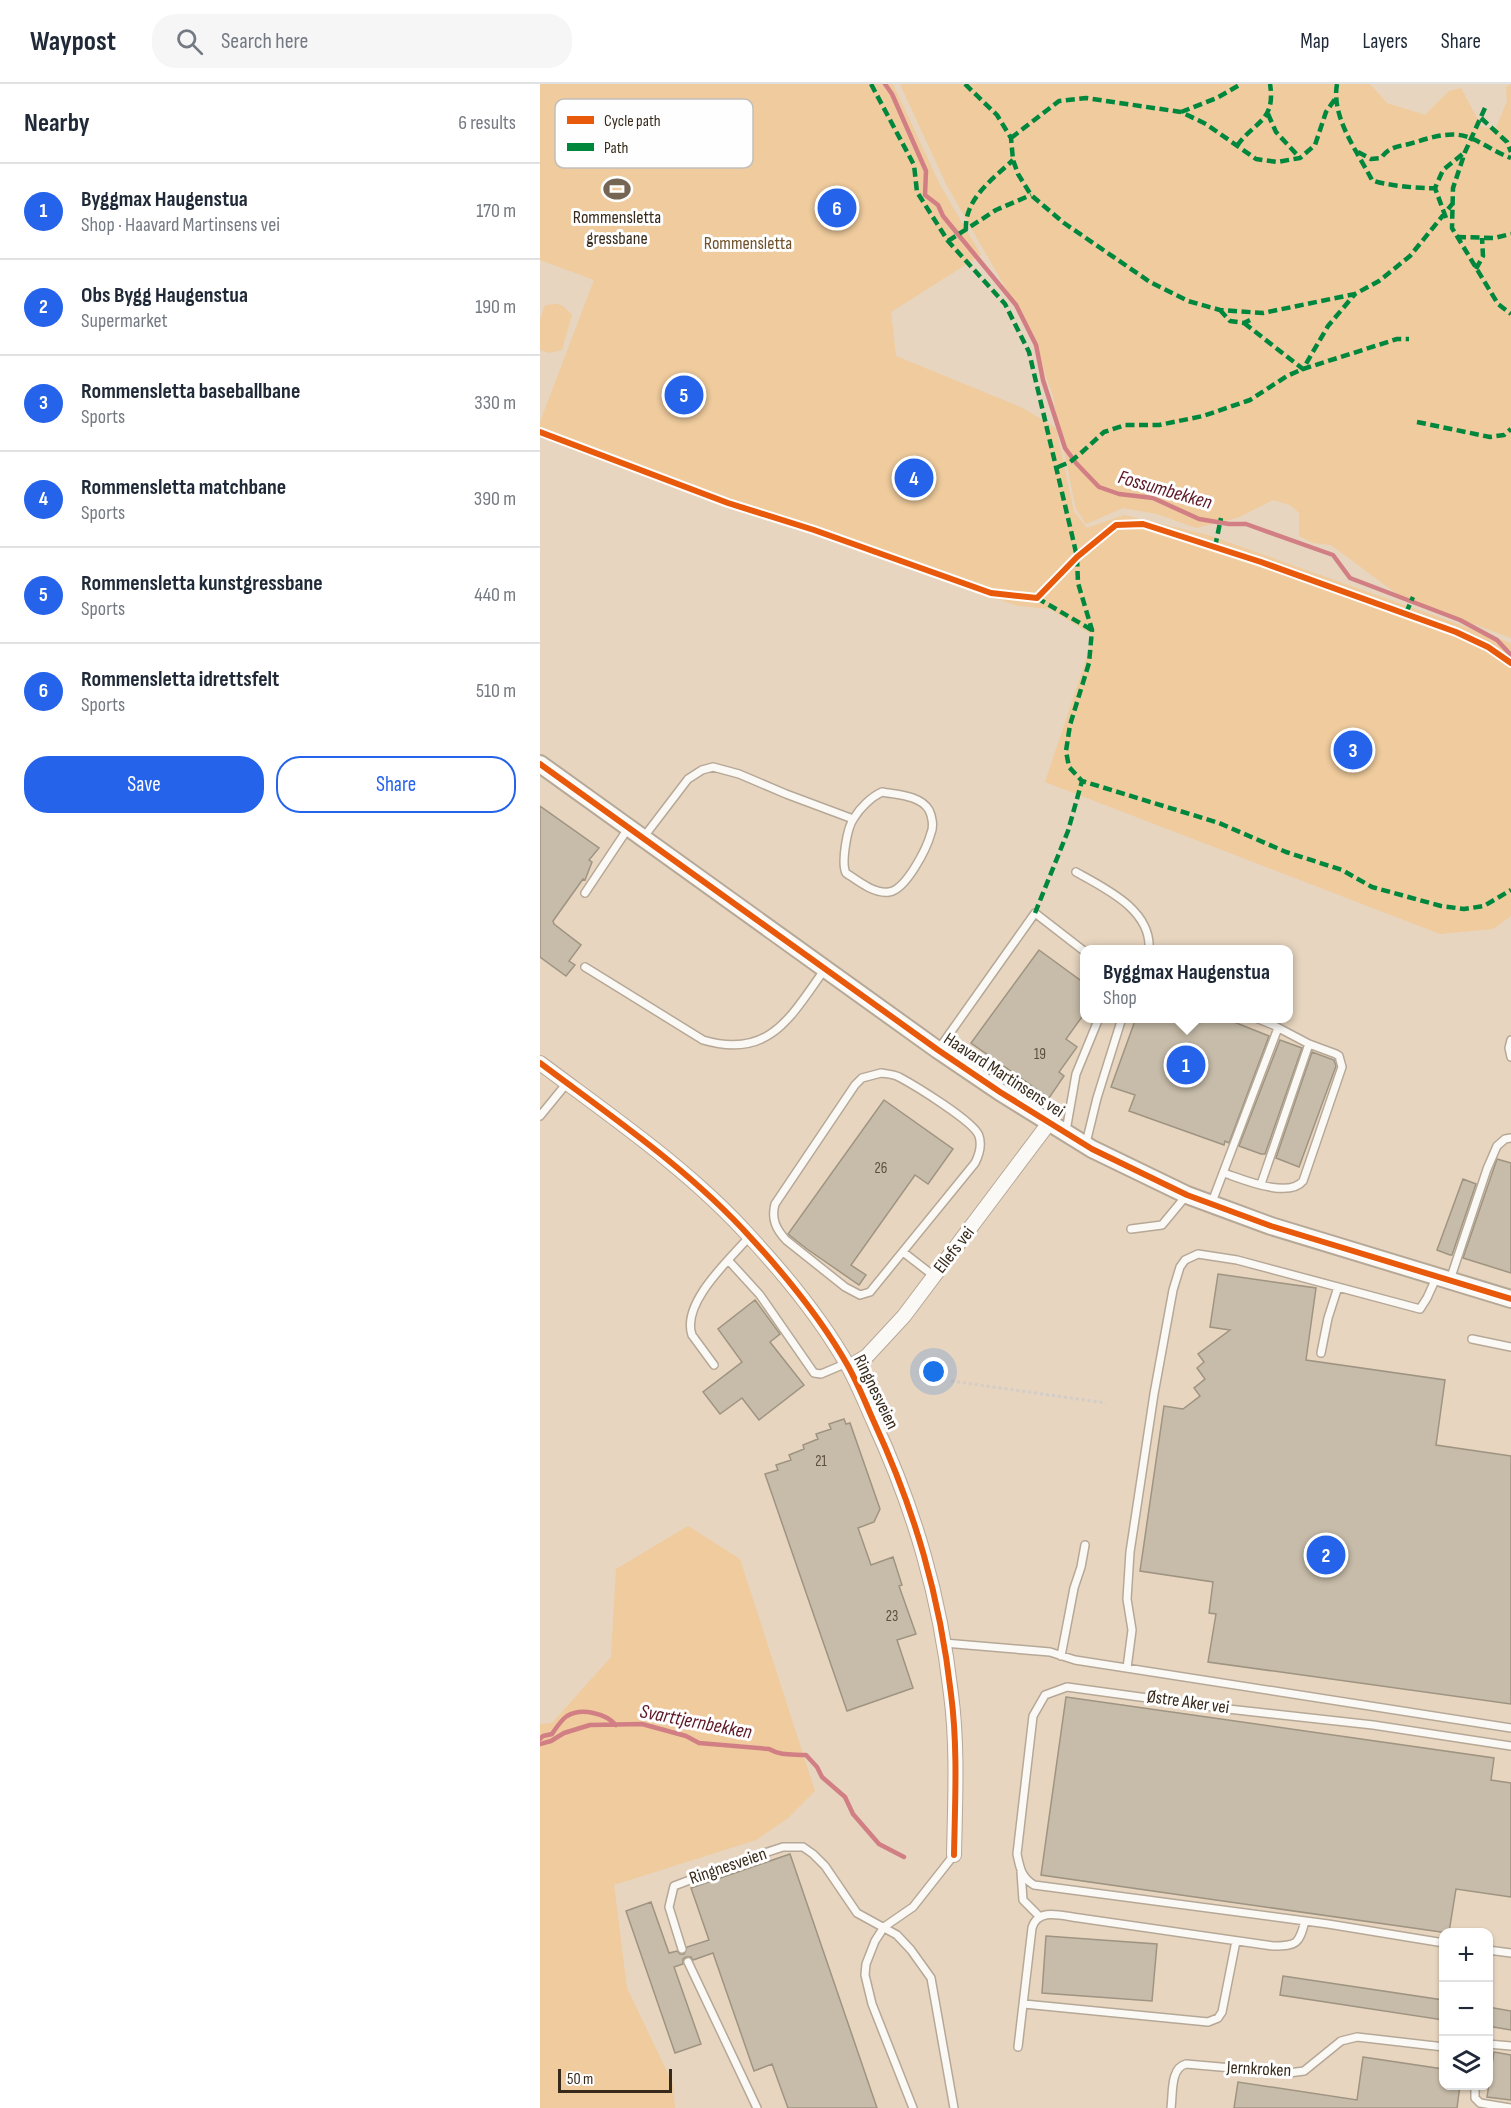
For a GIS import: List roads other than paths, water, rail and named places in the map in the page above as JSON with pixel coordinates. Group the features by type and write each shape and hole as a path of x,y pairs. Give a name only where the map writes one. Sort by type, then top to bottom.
{"street":[{"name":"Haavard Martinsens vei","path":"540,764 938,1050 1086,1146 1187,1195 1271,1226 1511,1299"},
{"name":"Ringnesveien","path":"540,1063 652,1147 705,1192 750,1236 822,1325 848,1365 895,1467 912,1512 936,1599 952,1696 955,1746 954,1855"},
{"name":"Ellefs vei","path":"848,1365 867,1356 883,1341 1049,1123"}],"lane":[{"path":"643,838 688,779 702,770 713,767 739,774 853,819"},
{"path":"882,792 907,796 923,804 929,810 932,832 912,873 895,890 879,891 846,873 843,860 853,819 873,796 882,792"},
{"path":"585,892 628,827"},
{"path":"1076,872 1106,889 1133,909 1148,933 1149,945"},
{"path":"938,1050 1035,913 1080,948"},
{"path":"585,967 703,1040 735,1045 750,1044 765,1038 779,1027 792,1014 825,969"},
{"path":"1065,1134 1076,1074 1097,1023"},
{"path":"1086,1146 1097,1098 1120,1023"},
{"path":"1224,1173 1272,1188 1293,1189 1303,1181 1342,1067 1340,1056 1336,1053 1309,1044 1267,1023"},
{"path":"1212,1204 1278,1028"},
{"path":"1511,1040 1509,1048 1511,1057"},
{"path":"1261,1184 1309,1044"},
{"path":"881,1073 898,1077 965,1119 979,1136 979,1155 975,1163 903,1252 870,1292 860,1295 845,1287 780,1234 773,1220 775,1204 855,1085 862,1078 881,1073"},
{"path":"540,1116 567,1083"},
{"path":"1127,1668 1132,1630 1127,1599 1130,1552 1154,1394 1173,1290 1180,1267 1188,1257 1198,1254 1237,1260 1420,1309 1444,1279 1497,1146 1505,1139 1511,1138"},
{"path":"1131,1229 1162,1225 1187,1195"},
{"path":"714,1365 692,1335 691,1316 701,1295 750,1236"},
{"path":"903,1252 934,1276"},
{"path":"729,1261 760,1295 814,1373 821,1374 848,1365"},
{"path":"1321,1353 1328,1318 1338,1287"},
{"path":"1472,1339 1511,1347"},
{"path":"1061,1656 1070,1605 1085,1545"},
{"name":"Østre Aker vei","path":"944,1643 1050,1652 1076,1660 1511,1728"},
{"name":"Østre Aker vei","path":"1039,1916 1023,1900 1017,1854 1033,1716 1045,1695 1067,1687 1363,1724 1511,1746"},
{"name":"Ringnesveien","path":"682,1949 669,1907 674,1886 783,1847 803,1847 825,1866 857,1913 900,1938 931,1978 954,2108"},
{"path":"913,2108 872,2004 865,1975 866,1964 884,1927 913,1907 954,1855"},
{"path":"1021,1871 1026,1880 1042,1888 1305,1922 1439,1942"},
{"path":"1018,2047 1032,1928 1039,1916 1047,1914 1079,1917 1273,1946 1287,1946 1300,1941 1305,1922"},
{"path":"1024,2004 1208,2022 1218,2018 1222,2012 1236,1941"},
{"path":"1493,1950 1509,1952"},
{"path":"688,1962 757,2108"},
{"name":"Jernkroken","path":"1171,2108 1177,2069 1186,2064 1289,2073 1304,2071 1341,2041 1357,2037 1439,2047"},
{"path":"1493,2044 1511,2046"},
{"path":"1475,2090 1475,2098 1480,2103 1510,2108"}],"waterway":[{"name":"Fossumbekken","path":"885,84 892,94 926,171 925,195 938,205 943,216 1016,305 1036,345 1043,380 1065,448 1099,487 1119,494 1153,498 1199,519 1246,524 1333,555 1350,578 1460,620 1497,640 1511,655"},
{"name":"Svarttjernbekken","path":"540,1739 552,1734 561,1722 573,1713 593,1713 616,1725"},
{"name":"Svarttjernbekken","path":"540,1744 590,1725 642,1724 686,1736 699,1743 769,1749 782,1754 806,1755 817,1767 822,1777 845,1797 853,1814 879,1844 904,1857"}],"place":[{"name":"Rommensletta gressbane","path":"617,189"},
{"name":"Rommensletta idrettsfelt","path":"837,208"},
{"name":"Rommensletta kunstgressbane","path":"684,395"},
{"name":"Rommensletta matchbane","path":"914,478"},
{"name":"Rommensletta baseballbane","path":"1353,750"},
{"name":"Byggmax Haugenstua","path":"1186,1065"},
{"name":"Obs Bygg Haugenstua","path":"1326,1555"}],"park label":[{"name":"Rommensletta","path":"748,243"}]}
